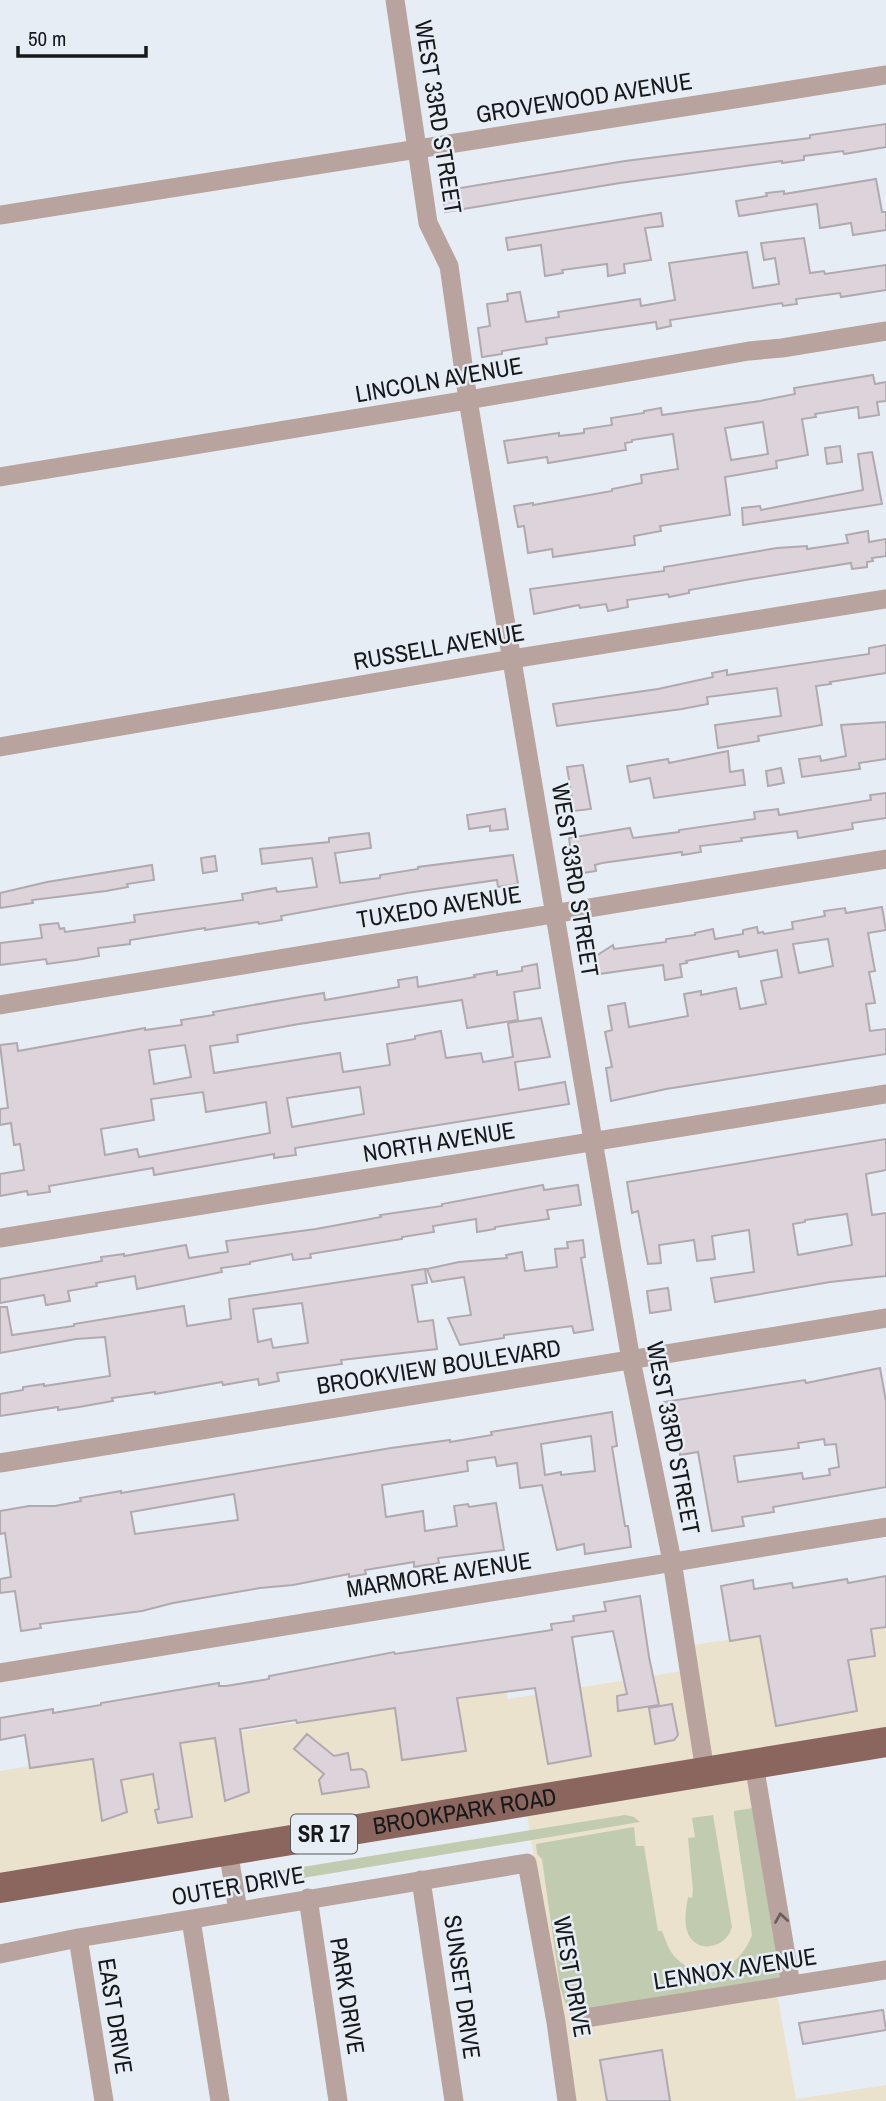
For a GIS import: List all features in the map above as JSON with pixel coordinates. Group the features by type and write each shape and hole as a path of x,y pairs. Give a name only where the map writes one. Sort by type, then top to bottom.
{"main road":[{"name":"BROOKPARK ROAD","path":"0,1888 886,1742"}],"street":[{"name":"WEST 33RD STREET","path":"394,0 428,223 449,265 468,400 555,913 631,1360 672,1561 705,1771"},
{"name":"GROVEWOOD AVENUE","path":"0,215 886,75"},
{"name":"LINCOLN AVENUE","path":"0,477 750,351 886,331"},
{"name":"RUSSELL AVENUE","path":"0,747 514,659 886,599"},
{"name":"TUXEDO AVENUE","path":"0,1004 886,859"},
{"name":"NORTH AVENUE","path":"0,1238 886,1094"},
{"name":"BROOKVIEW BOULEVARD","path":"0,1463 886,1318"},
{"name":"MARMORE AVENUE","path":"0,1673 886,1527"},
{"path":"754,1764 791,1985"},
{"path":"228,1850 238,1911"},
{"name":"OUTER DRIVE","path":"0,1954 308,1898 527,1863"},
{"name":"WEST DRIVE","path":"527,1863 568,2101"},
{"name":"SUNSET DRIVE","path":"421,1880 454,2101"},
{"name":"PARK DRIVE","path":"308,1898 338,2101"},
{"path":"191,1920 220,2101"},
{"name":"EAST DRIVE","path":"78,1938 104,2101"},
{"name":"LENNOX AVENUE","path":"592,2017 886,1970"}],"shaded area":[{"path":"886,1628 886,1742 755,1764 776,1988 796,2099 886,2085 886,2101 572,2101 525,1801 0,1888 0,1771 506,1688 508,1699 689,1670 685,1646 803,1629 805,1641"}],"green space":[{"path":"759,1807 787,1977 569,2014 560,1987 542,1859 537,1854 536,1844 634,1827 636,1846 644,1846 658,1931 662,1931 670,1950 678,1960 700,1972 711,1972 731,1964 747,1946 752,1935 734,1811"},
{"path":"625,1815 640,1822 261,1885 259,1874"},
{"path":"713,1815 732,1927 724,1940 703,1946 691,1939 686,1927 688,1897 692,1898 693,1890 688,1838 695,1837 692,1818"}],"building":[{"path":"886,124 886,147 620,183 445,212 442,191 625,161 810,138 810,135"},
{"path":"876,179 882,212 886,212 886,230 853,235 851,223 820,228 817,204 739,216 736,201 767,196 766,193 784,191 784,194"},
{"path":"661,213 663,226 645,228 651,260 624,264 625,273 608,276 607,264 562,270 563,273 545,276 541,245 508,250 506,238"},
{"path":"804,238 810,273 824,271 825,274 886,265 886,290 841,297 840,293 796,299 797,304 783,306 782,303 670,320 671,326 657,329 656,322 546,338 547,344 482,357 478,328 490,326 487,304 508,301 507,294 520,292 526,322 559,317 558,312 640,299 641,306 675,300 669,263 747,252 753,288 779,284 775,258 764,260 761,243"},
{"path":"873,375 875,384 886,382 886,401 877,402 879,415 859,418 858,407 815,414 816,417 802,419 808,455 776,461 777,468 725,477 730,515 660,526 661,531 634,536 635,545 553,557 552,549 528,553 524,526 518,527 514,506 612,491 642,483 641,475 678,469 673,434 632,440 625,443 626,450 548,463 547,457 508,463 504,441 559,433 559,436 584,433 584,429 612,425 611,418 661,408 662,415 760,401 795,394 794,388","holes":["763,422 768,454 731,460 725,428"]},
{"path":"840,446 842,462 827,464 825,448"},
{"path":"872,452 882,504 743,525 742,508 760,506 761,510 863,490 858,454"},
{"path":"868,531 869,542 886,539 886,556 872,558 873,561 867,562 867,567 852,569 851,563 689,590 689,593 669,597 668,594 627,600 628,607 608,611 606,604 580,608 579,605 534,614 530,589 664,571 664,567 777,548 807,546 807,549 848,543 846,535"},
{"path":"886,645 886,673 816,686 822,725 758,736 759,741 718,748 715,725 781,716 777,688 707,697 708,704 682,709 557,726 553,704 658,689 713,677 712,673 727,670 727,675 869,654 869,648"},
{"path":"886,722 886,759 859,763 860,769 802,777 799,759 820,756 821,761 846,756 841,725"},
{"path":"728,751 730,772 743,770 745,785 654,798 650,778 630,782 627,766 668,759 669,763"},
{"path":"583,765 591,809 574,811 567,767"},
{"path":"781,768 784,783 768,786 766,771"},
{"path":"886,793 886,818 852,823 853,829 798,838 797,831 741,838 742,841 700,846 701,852 602,863 595,865 596,871 583,873 582,867 573,869 569,838 630,828 633,838 679,832 755,819 754,812 778,809 779,815 871,800 870,795"},
{"path":"505,809 508,829 490,831 490,826 469,829 467,815"},
{"path":"369,833 371,848 335,853 340,883 380,878 380,875 418,867 513,855 518,884 498,887 497,880 407,893 281,916 282,920 259,924 205,928 130,940 130,944 98,948 99,956 47,964 46,959 0,965 0,943 42,938 40,925 58,923 60,929 64,928 65,932 135,922 134,915 243,900 242,894 276,888 277,892 317,887 312,858 262,864 260,849 329,842 329,838"},
{"path":"215,856 217,871 203,873 201,858"},
{"path":"152,865 154,880 127,884 128,887 106,891 32,900 33,903 0,908 0,893 47,882"},
{"path":"882,907 886,930 868,933 875,971 869,972 875,1003 866,1004 870,1031 886,1029 886,1054 666,1089 611,1101 606,1068 612,1067 605,1032 612,1030 608,1006 625,1003 629,1027 688,1016 684,994 701,991 701,995 736,988 740,1009 766,1004 761,981 782,977 777,950 739,957 738,951 686,961 687,963 680,964 682,977 665,980 663,965 599,974 596,956 613,945 614,949 666,942 666,939 695,935 713,929 715,939 743,934 743,930 757,927 758,933 764,934 793,929 792,922 825,916 824,911 845,908 846,913","holes":["828,939 833,966 799,973 793,944"]},
{"path":"537,964 540,988 514,992 518,1020 467,1028 462,1000 299,1024 237,1035 238,1042 210,1046 214,1073 340,1053 343,1072 390,1065 387,1044 441,1031 446,1058 481,1053 483,1062 513,1057 508,1023 541,1018 550,1057 515,1062 519,1090 565,1082 569,1104 295,1148 296,1155 274,1158 274,1154 154,1175 153,1168 49,1186 50,1192 28,1195 27,1191 0,1196 0,1174 24,1170 20,1144 14,1145 11,1123 0,1125 0,1109 8,1108 0,1045 17,1043 18,1051 145,1028 182,1025 181,1020 214,1015 213,1012 305,996 324,993 325,1000 399,987 398,980 417,977 418,987 497,971 497,975 522,971 522,967","holes":["185,1045 191,1077 154,1084 149,1050","360,1087 364,1114 292,1127 287,1098","203,1092 206,1112 266,1102 270,1133 139,1157 137,1149 105,1155 101,1129 154,1120 151,1099"]},
{"path":"886,1139 886,1170 866,1174 872,1215 886,1213 886,1276 830,1282 715,1302 711,1278 754,1272 749,1230 712,1236 715,1259 697,1261 694,1240 659,1245 661,1263 648,1264 638,1211 632,1213 627,1182","holes":["847,1214 852,1245 798,1255 793,1224"]},
{"path":"543,1185 544,1190 578,1185 581,1205 547,1210 549,1219 477,1232 476,1219 433,1226 434,1232 402,1239 310,1254 311,1258 293,1260 292,1254 221,1268 222,1272 137,1289 135,1276 96,1283 97,1286 68,1291 70,1301 46,1305 44,1295 0,1303 0,1279 102,1261 101,1257 124,1256 186,1245 189,1258 228,1252 226,1241 316,1229"},
{"path":"583,1240 585,1257 581,1258 593,1330 574,1333 572,1326 504,1335 504,1338 460,1345 448,1318 471,1315 464,1277 432,1282 427,1269 459,1262 507,1258 506,1255 522,1252 525,1271 557,1267 555,1249 568,1248 567,1242"},
{"path":"425,1269 427,1283 412,1285 418,1322 433,1320 437,1349 341,1360 342,1364 277,1373 279,1381 259,1385 258,1379 223,1385 222,1382 155,1394 112,1398 113,1401 79,1407 58,1410 58,1407 0,1416 0,1394 23,1390 23,1387 110,1376 105,1337 76,1339 0,1353 0,1307 7,1307 12,1335 184,1306 187,1326 231,1319 229,1299","holes":["302,1303 308,1343 273,1348 271,1339 258,1342 253,1309"]},
{"path":"668,1288 671,1310 650,1313 647,1291"},
{"path":"880,1368 886,1401 886,1487 773,1507 774,1512 742,1517 744,1526 712,1531 698,1452 680,1455 678,1438 670,1439 664,1402 805,1380 806,1383","holes":["824,1439 825,1445 836,1444 839,1467 829,1469 830,1475 803,1479 802,1473 738,1482 734,1456 799,1448 798,1443"]},
{"path":"612,1412 617,1446 612,1447 631,1547 585,1554 584,1544 557,1550 542,1485 520,1488 517,1463 497,1466 495,1457 467,1461 468,1471 382,1485 386,1517 423,1511 425,1531 457,1526 454,1506 496,1503 504,1550 438,1558 439,1563 414,1567 414,1562 365,1570 366,1574 349,1577 349,1574 293,1585 260,1588 142,1611 40,1624 41,1628 21,1631 15,1591 0,1593 0,1579 11,1577 5,1533 0,1534 0,1511 29,1506 55,1506 81,1501 80,1498 121,1491 391,1448 450,1442 492,1435 491,1432","holes":["591,1436 595,1471 545,1475 541,1444","234,1494 238,1520 135,1534 131,1512"]},
{"path":"886,1576 886,1627 871,1629 875,1656 848,1660 857,1711 776,1726 760,1636 730,1641 721,1586 753,1580 754,1589 792,1583 793,1588"},
{"path":"640,1596 659,1705 618,1711 617,1696 627,1694 613,1631 572,1637 591,1756 548,1764 535,1688 457,1698 466,1751 402,1760 395,1708 297,1723 296,1720 240,1729 249,1792 225,1801 215,1738 180,1743 192,1817 158,1823 155,1810 159,1809 153,1774 121,1780 127,1812 102,1821 93,1759 30,1768 25,1735 0,1740 0,1718 53,1709 53,1713 219,1683 219,1686 226,1686 394,1652 395,1654 552,1630 551,1624 574,1621 573,1616 606,1611 604,1602"},
{"path":"672,1704 678,1735 674,1740 655,1744 649,1708"},
{"path":"307,1734 334,1756 348,1753 351,1770 362,1769 366,1772 369,1787 322,1794 319,1780 324,1774 294,1749"},
{"path":"883,2010 886,2030 803,2044 799,2023"},
{"path":"662,2050 670,2101 607,2101 600,2060"}]}
